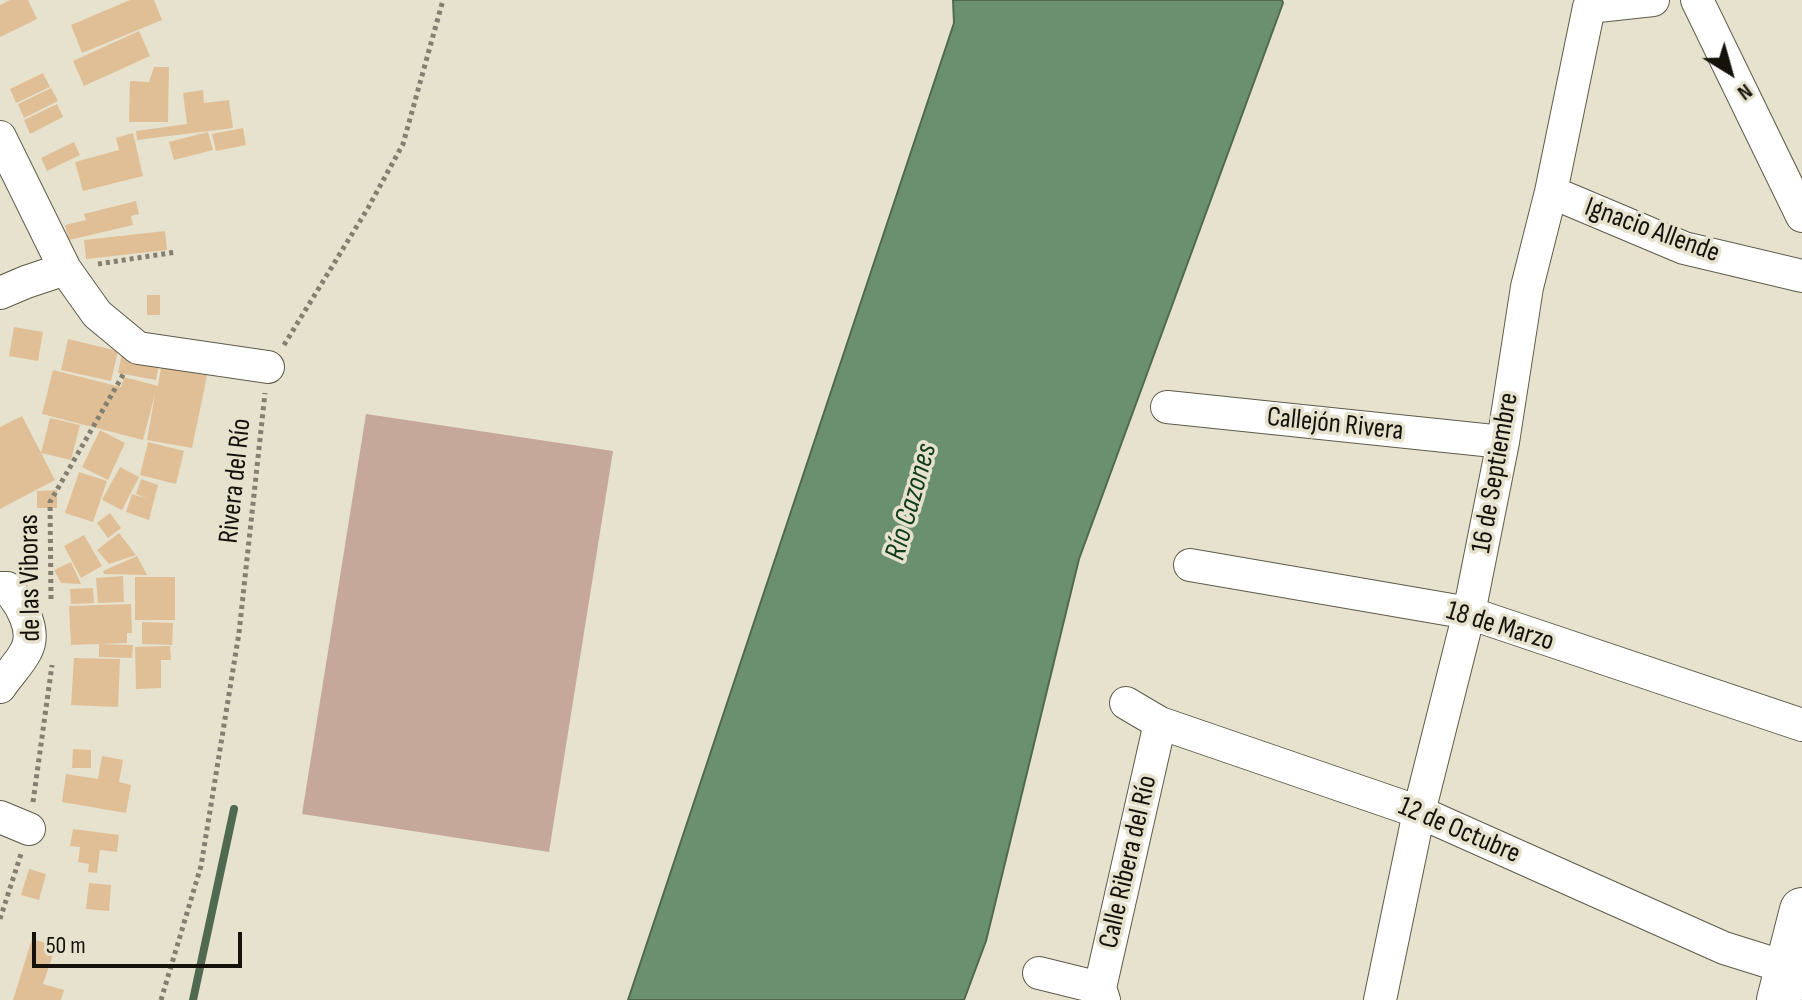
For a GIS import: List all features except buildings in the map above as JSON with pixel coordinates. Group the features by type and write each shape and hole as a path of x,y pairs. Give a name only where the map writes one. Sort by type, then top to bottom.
{"main road":[{"path":"1784,984 1802,910"}],"street":[{"name":"16 de Septiembre","path":"1380,1000 1419,812 1469,613 1503,442 1527,287 1551,192 1589,7 1653,0"},
{"path":"1697,0 1802,216"},
{"path":"0,137 65,269 97,314 138,348 268,367"},
{"name":"Ignacio Allende","path":"1551,192 1684,248 1802,276"},
{"path":"9,284 65,269"},
{"name":"Callejón Rivera","path":"1167,407 1503,442"},
{"name":"18 de Marzo","path":"1190,565 1469,613 1802,725"},
{"path":"0,588 7,588 18,600 30,633 27,650 0,687"},
{"name":"12 de Octubre","path":"1126,703 1160,723 1419,812 1724,948 1784,984"},
{"name":"Calle Ribera del Río","path":"1102,994 1160,723"},
{"path":"1039,973 1102,994"}],"path":[{"name":"Rivera del Río","path":"161,1000 201,866 239,633 268,367 368,208 403,144 443,0"},
{"path":"65,269 176,252"},
{"name":"de las Viboras","path":"52,610 50,502 138,348"},
{"name":"de las Viboras","path":"0,919 15,823 53,672 52,657"}],"shaded area":[{"path":"366,414 613,451 549,852 302,814"}],"water":[{"name":"Río Cazones","path":"953,0 1282,0 1283,3 1079,559 986,941 964,1000 628,1000 954,23"}],"waterway":[{"path":"193,1000 234,809"}]}
